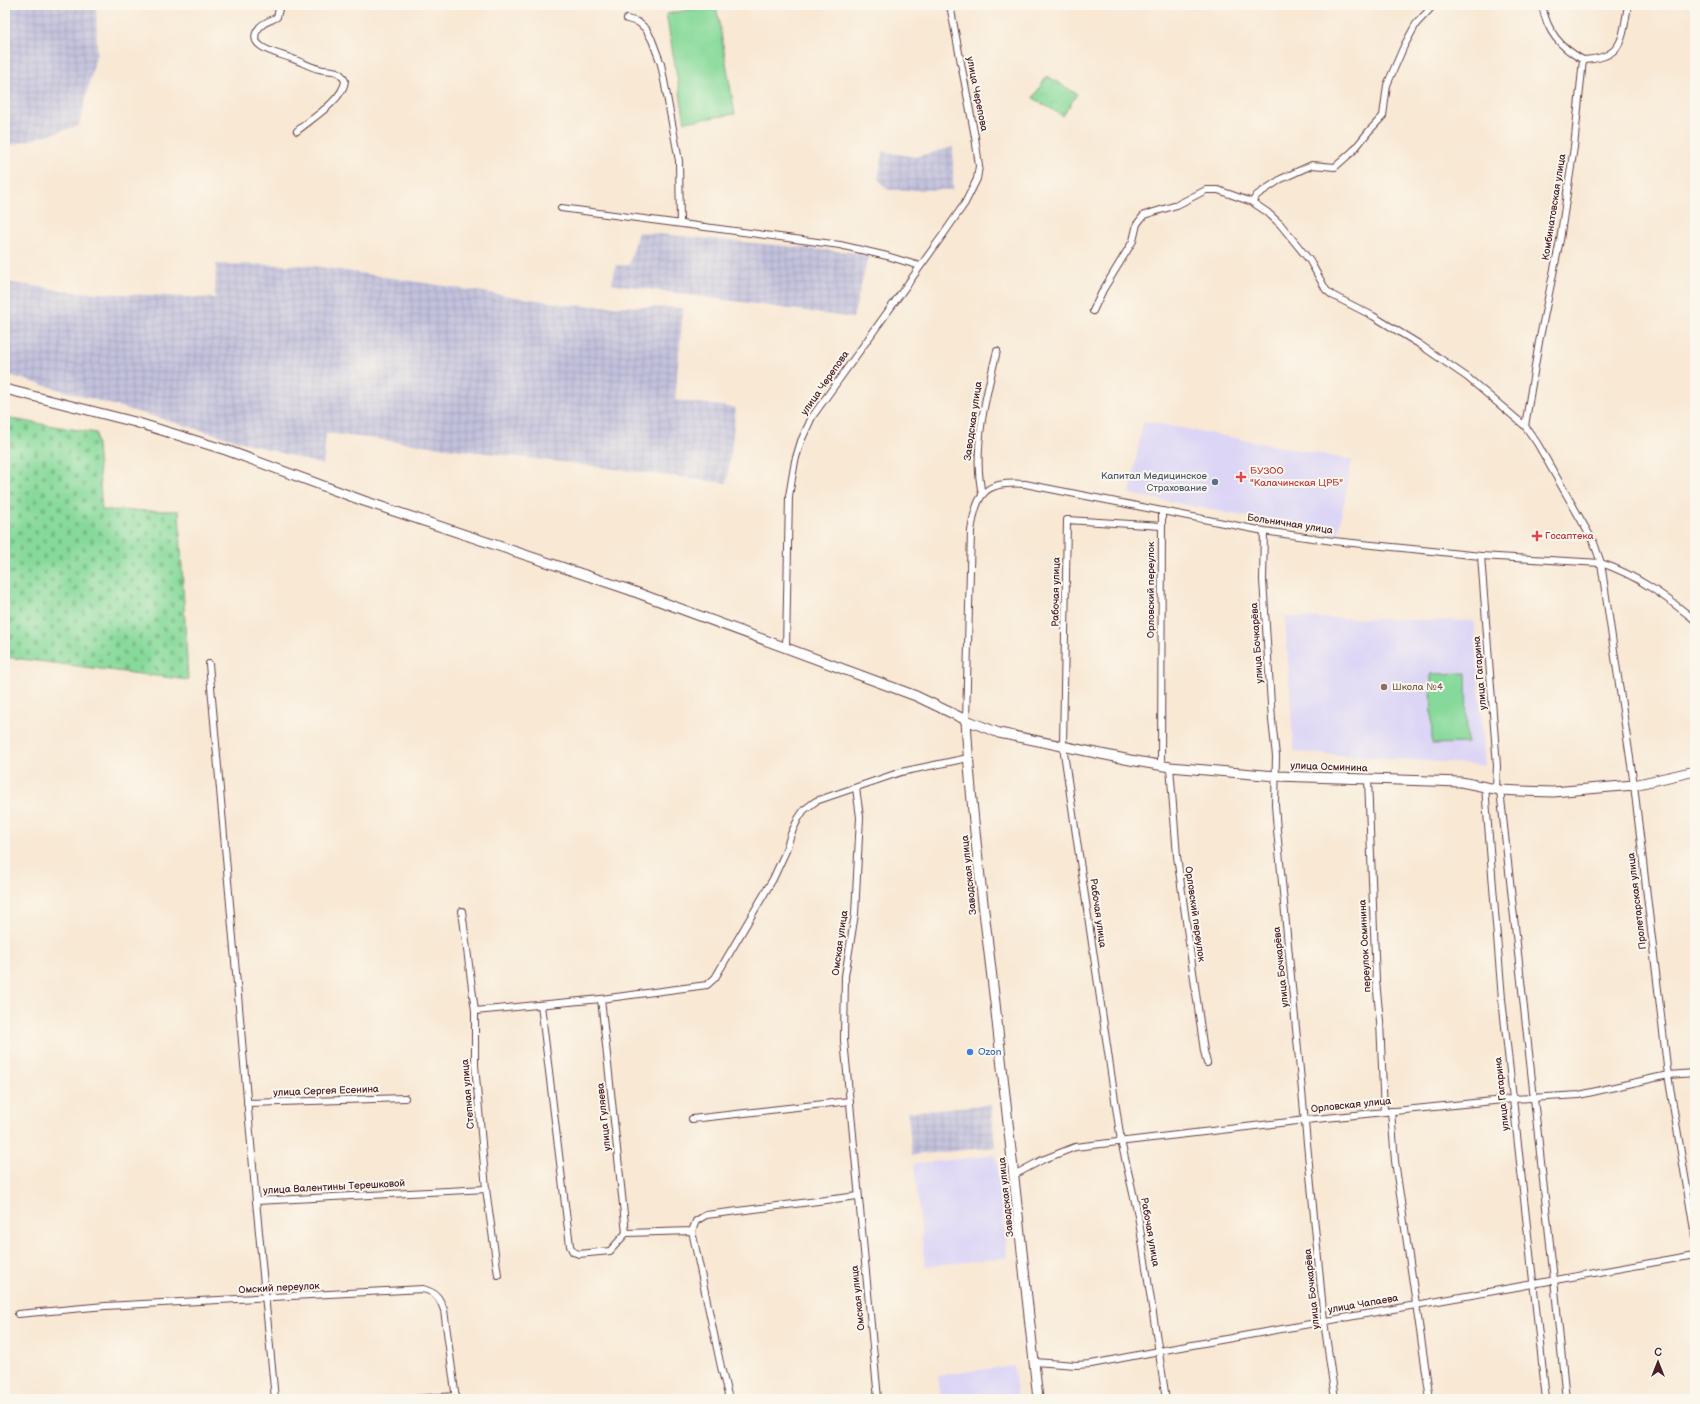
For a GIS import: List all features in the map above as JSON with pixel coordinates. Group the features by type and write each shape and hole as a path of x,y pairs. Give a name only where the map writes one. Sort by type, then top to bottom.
{"street":[{"path":"280,5 277,17 262,24 257,29 257,43 268,51 294,59 311,67 338,72 343,76 345,81 341,92 332,103 297,131"},
{"name":"улица Черепова","path":"786,648 789,496 795,461 801,441 812,417 965,203 977,179 979,166 976,137 950,5"},
{"path":"1252,202 1256,195 1281,179 1312,165 1335,166 1353,151 1383,116 1387,85 1404,46 1416,24 1431,8 1430,5"},
{"path":"1542,5 1544,16 1552,33 1568,52 1583,60 1606,57 1616,50 1622,35 1628,5"},
{"path":"627,19 638,22 646,29 661,64 679,161 680,223"},
{"name":"Комбинатовская улица","path":"1525,426 1538,342 1560,240 1574,147 1583,60"},
{"name":"Пролетарская улица","path":"1093,311 1103,290 1133,241 1137,224 1144,215 1177,205 1206,190 1218,190 1252,202 1267,212 1284,228 1310,261 1326,290 1332,295 1373,316 1419,344 1467,377 1525,426 1537,443 1594,543 1601,563 1634,785 1668,1075 1695,1236"},
{"path":"561,208 840,245 887,256 920,266"},
{"name":"Заводская улица","path":"997,351 988,387 981,427 978,466 982,494 977,502 971,531 966,720 968,758 1038,1399"},
{"name":"улица Осминина","path":"5,389 136,422 226,450 364,500 627,590 786,648 916,696 966,720 999,733 1170,767 1276,776 1446,780 1498,789 1553,792 1634,785 1694,773"},
{"name":"Больничная улица","path":"982,494 994,486 1008,483 1024,484 1264,531 1333,541 1481,556 1601,563 1617,568 1645,582 1695,620"},
{"name":"Орловский переулок","path":"1160,765 1162,511"},
{"name":"Рабочая улица","path":"1162,526 1067,520 1063,746 1121,1141 1138,1215 1166,1399"},
{"name":"улица Бочкарёва","path":"1264,531 1263,580 1272,720 1276,756 1276,830 1306,1120 1324,1321 1335,1399"},
{"name":"улица Гагарина","path":"1481,556 1498,789 1554,1280 1566,1399"},
{"path":"209,664 256,1201"},
{"path":"475,1011 601,999 707,986 715,978 773,880 785,853 791,834 804,810 816,801 901,772 968,758"},
{"name":"Орловский переулок","path":"1170,767 1177,856 1204,1051 1207,1063"},
{"name":"переулок Осминина","path":"1368,779 1376,981 1380,1021 1384,1112"},
{"name":"улица Гагарина","path":"1485,787 1501,983 1546,1399"},
{"name":"Омская улица","path":"856,788 860,816 854,914 845,976 843,1007 844,1040 878,1399"},
{"name":"Степная улица","path":"462,911 475,1011 475,1065 486,1189 498,1275"},
{"name":"улица Гуляева","path":"601,999 626,1233"},
{"path":"541,1005 570,1246 573,1252 579,1254 610,1251 626,1233 692,1232"},
{"name":"Орловская улица","path":"1014,1175 1042,1160 1075,1147 1391,1111 1533,1097 1579,1095 1668,1075 1695,1073"},
{"name":"улица Сергея Есенина","path":"247,1103 405,1098"},
{"path":"692,1119 850,1101"},
{"path":"1391,1111 1395,1161 1430,1399"},
{"name":"улица Валентины Терешковой","path":"275,1399 256,1201 486,1189"},
{"path":"729,1399 692,1232 696,1221 706,1215 858,1196"},
{"name":"улица Чапаева","path":"1034,1362 1076,1365 1091,1364 1695,1255"},
{"name":"Омский переулок","path":"18,1314 105,1306 265,1299 423,1289 433,1292 440,1299 444,1310 456,1397"},
{"path":"414,1399 456,1397"}],"shaded area":[{"path":"5,5 96,5 97,52 79,126 5,147"},
{"path":"953,147 953,190 888,190 878,179 883,151 915,157"},
{"path":"638,232 869,254 853,318 612,284 616,265 629,265"},
{"path":"216,264 307,265 569,305 683,308 675,400 736,408 727,483 326,433 323,465 5,374 5,282 76,292 215,298"},
{"name":"БУЗОО \"Калачинская ЦРБ\"","path":"1143,421 1352,460 1338,534 1130,494"},
{"name":"Школа №4","path":"1285,617 1474,621 1485,765 1294,752"},
{"path":"991,1104 995,1147 912,1155 908,1112"},
{"path":"996,1155 1007,1258 925,1266 914,1164"},
{"path":"1014,1366 1018,1399 941,1399 938,1375"}],"green space":[{"path":"716,5 735,114 685,122 666,14"},
{"path":"1047,76 1077,94 1063,116 1033,98"},
{"path":"5,418 96,433 102,510 179,511 188,680 5,657"},
{"path":"1466,673 1467,743 1432,744 1431,674"}],"place":[{"name":"БУЗОО \"Калачинская ЦРБ\"","path":"1241,477"},
{"name":"Капитал Медицинское Страхование","path":"1215,482"},
{"name":"Госаптека","path":"1537,536"},
{"name":"Школа №4","path":"1384,687"},
{"name":"Ozon","path":"970,1052"}]}
